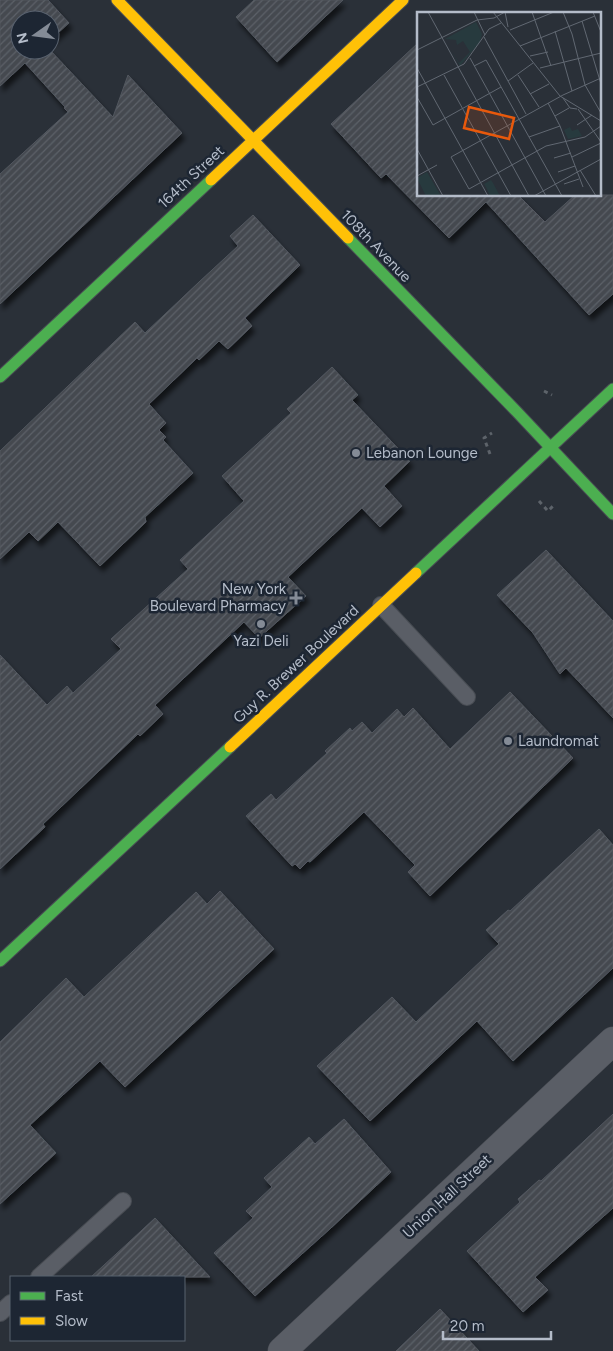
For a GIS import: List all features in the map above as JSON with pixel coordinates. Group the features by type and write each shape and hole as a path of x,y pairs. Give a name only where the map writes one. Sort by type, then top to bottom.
{"street":[{"name":"108th Avenue","path":"117,0 551,447 613,514"},
{"name":"164th Street","path":"0,377 403,0"},
{"name":"Guy R. Brewer Boulevard","path":"0,961 613,389"},
{"name":"Union Hall Street","path":"282,1351 613,1041"}],"lane":[{"path":"381,605 467,697"},
{"path":"40,1276 123,1201"},
{"path":"0,1313 10,1304"}],"path":[{"path":"542,390 552,394"},
{"path":"490,454 484,438 492,433"},
{"path":"539,500 548,511 554,505"}],"building":[{"path":"0,0 48,0 57,10 10,10 10,60 59,60 113,117 128,75 182,133 0,304 0,174 68,112 25,63 0,86"},
{"path":"254,0 343,0 277,62 236,17"},
{"path":"60,13 69,23 60,31"},
{"path":"417,44 417,196 519,196 545,222 574,196 613,195 613,294 589,315 486,202 449,238 386,174 381,178 331,124"},
{"path":"253,215 300,265 245,318 252,326 228,349 219,341 199,360 197,358 149,404 166,423 159,430 166,437 163,440 193,473 145,517 146,522 100,566 58,522 38,541 29,532 0,559 0,451 135,322 145,333 238,246 230,236"},
{"path":"332,367 358,395 352,400 410,461 384,486 402,506 380,527 362,508 288,577 306,596 259,638 244,622 155,705 163,714 140,736 138,734 43,824 45,827 0,869 0,655 47,705 67,686 73,693 121,649 111,639 188,569 180,560 244,501 222,476 291,413 287,409"},
{"path":"546,550 613,621 613,718 566,668 560,674 533,633 497,595"},
{"path":"510,692 573,758 430,896 408,872 415,865 364,812 300,869 295,864 292,866 246,816 271,794 276,800 327,753 325,751 350,728 352,731 362,722 372,733 397,709 404,717 413,708 450,749"},
{"path":"599,829 613,845 613,968 513,1061 477,1021 370,1121 317,1066 392,997 416,1022 499,944 486,930 508,910 510,911"},
{"path":"220,891 274,949 125,1087 100,1061 30,1125 56,1153 0,1204 0,1042 66,978 84,997 196,892 207,904"},
{"path":"613,1114 613,1208 535,1277 548,1290 523,1312 467,1251 520,1202 518,1199 539,1180 541,1181"},
{"path":"344,1119 391,1172 255,1296 214,1253 253,1218 246,1211 272,1187 264,1178 309,1137 315,1144"},
{"path":"155,1218 210,1277 92,1276"},
{"path":"440,1309 479,1351 396,1351"}],"traffic: fast":[{"path":"0,377 211,180"},
{"path":"348,238 613,514"},
{"path":"416,573 613,389"},
{"path":"0,961 230,747"}],"traffic: slow":[{"path":"117,0 348,238"},
{"path":"211,180 403,0"},
{"path":"230,747 416,573"}],"place":[{"name":"Lebanon Lounge","path":"356,453"},
{"name":"New York Boulevard Pharmacy","path":"296,598"},
{"name":"Yazi Deli","path":"261,624"},
{"name":"Laundromat","path":"508,741"}]}
